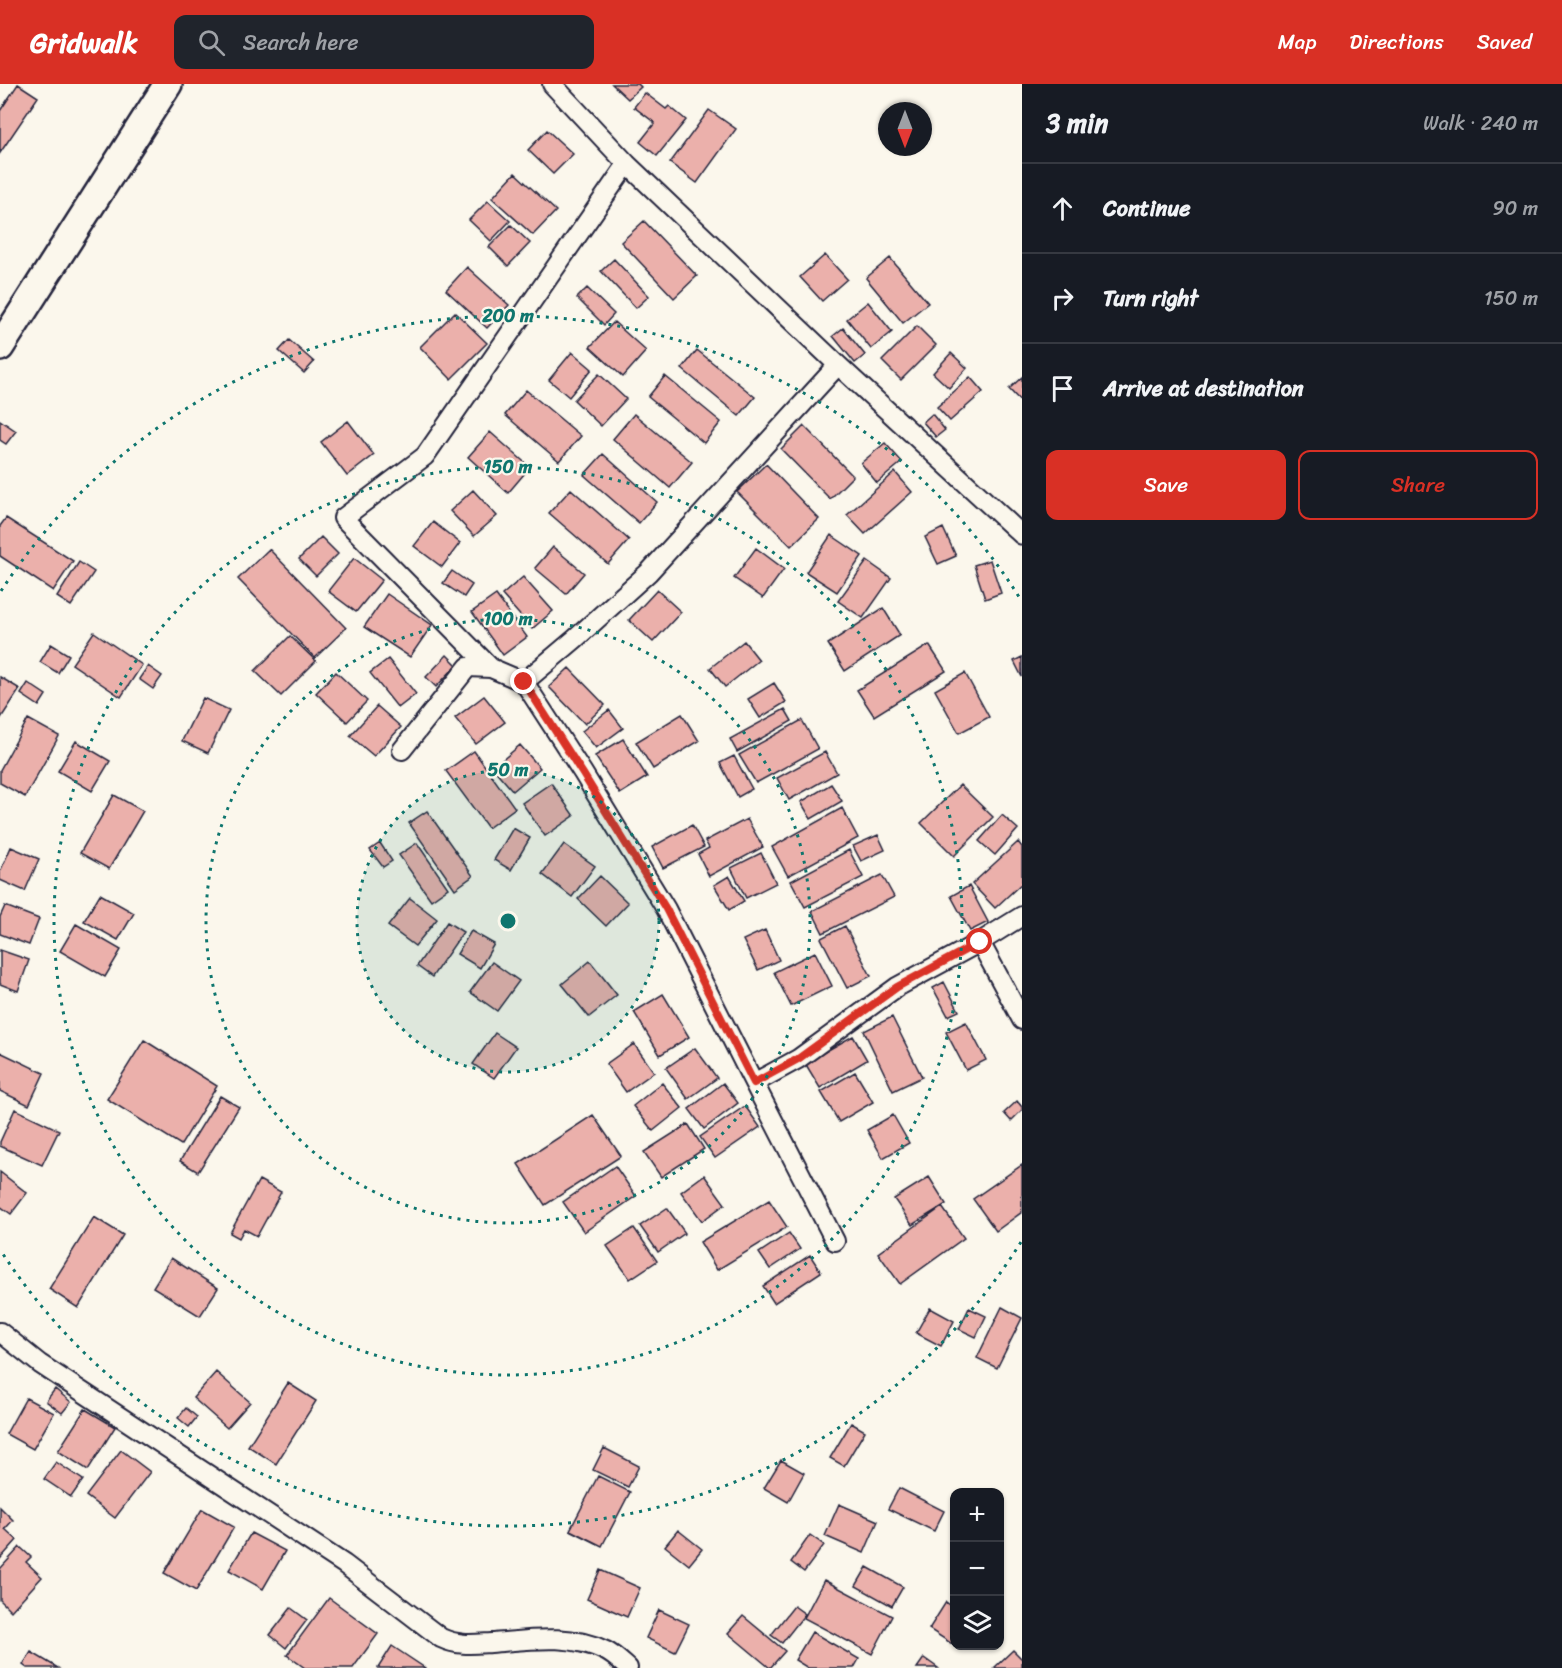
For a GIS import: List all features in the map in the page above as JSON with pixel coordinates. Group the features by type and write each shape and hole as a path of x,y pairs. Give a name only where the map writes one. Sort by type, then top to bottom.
{"main road":[{"path":"0,347 168,84"}],"street":[{"path":"552,84 627,164 838,365 1022,535"},
{"path":"491,668 343,518 425,456 627,164"},
{"path":"524,682 649,572 838,365"},
{"path":"402,750 468,667 491,668 524,682 666,909 835,1241"},
{"path":"754,1083 798,1059 897,987 980,942 1022,916"},
{"path":"980,942 1022,1020"},
{"path":"0,1332 40,1364 344,1564 441,1638 452,1643 468,1645 559,1638 585,1642 608,1652 628,1668"}],"building":[{"path":"18,84 38,97 0,153 0,111"},
{"path":"612,84 638,84 641,87 628,99"},
{"path":"645,93 666,109 669,106 686,120 657,156 640,142 655,123 634,107"},
{"path":"709,110 736,129 697,183 670,163"},
{"path":"547,130 573,154 553,174 528,150"},
{"path":"515,173 556,211 533,235 492,198"},
{"path":"488,201 510,221 491,241 469,220"},
{"path":"644,221 697,276 674,298 621,242"},
{"path":"511,225 530,243 508,266 489,247"},
{"path":"825,255 847,279 822,301 800,277"},
{"path":"890,258 928,303 903,323 866,278"},
{"path":"614,259 649,296 636,308 601,271"},
{"path":"467,267 509,305 487,328 446,290"},
{"path":"587,288 614,314 604,325 577,298"},
{"path":"868,302 892,332 871,349 847,319"},
{"path":"455,312 487,343 451,379 420,347"},
{"path":"614,322 646,351 623,377 590,347"},
{"path":"917,326 936,345 901,380 882,361"},
{"path":"843,328 865,355 855,363 833,336"},
{"path":"289,340 314,362 304,373 279,351"},
{"path":"697,350 755,397 739,416 682,369"},
{"path":"572,352 592,369 569,397 549,380"},
{"path":"951,353 967,368 949,388 933,373"},
{"path":"599,374 626,399 601,426 574,400"},
{"path":"665,376 721,422 704,443 648,397"},
{"path":"970,377 983,392 950,421 937,407"},
{"path":"1022,377 1022,403 1009,389"},
{"path":"526,390 581,436 559,461 505,415"},
{"path":"634,414 692,462 670,488 613,439"},
{"path":"932,414 945,430 936,437 923,422"},
{"path":"0,420 16,431 6,444 0,440"},
{"path":"348,421 374,455 347,476 321,442"},
{"path":"804,426 853,476 830,499 781,449"},
{"path":"490,432 530,467 508,493 468,457"},
{"path":"885,443 902,462 877,483 861,463"},
{"path":"603,454 657,502 639,523 584,475"},
{"path":"766,464 819,519 791,546 737,492"},
{"path":"895,472 912,492 865,534 847,515"},
{"path":"571,489 629,540 608,564 549,513"},
{"path":"473,490 497,516 474,536 450,511"},
{"path":"6,518 73,561 53,591 0,556 0,526"},
{"path":"433,522 460,543 442,567 414,546"},
{"path":"943,528 956,556 938,564 925,537"},
{"path":"831,535 862,556 837,592 806,572"},
{"path":"321,537 338,554 316,576 299,559"},
{"path":"553,547 584,573 566,594 535,568"},
{"path":"756,548 784,569 763,598 734,578"},
{"path":"269,549 346,628 315,658 238,579"},
{"path":"354,558 382,580 356,612 328,591"},
{"path":"990,560 1001,593 985,599 974,565"},
{"path":"867,561 891,578 863,618 838,601"},
{"path":"79,562 94,572 71,606 57,597"},
{"path":"452,571 472,585 464,597 443,583"},
{"path":"523,577 553,611 532,629 502,595"},
{"path":"657,590 681,612 653,642 629,620"},
{"path":"387,594 432,625 410,657 364,627"},
{"path":"496,595 527,637 503,655 472,612"},
{"path":"883,608 900,635 845,671 828,644"},
{"path":"94,632 142,665 121,697 72,664"},
{"path":"290,636 316,661 281,696 255,671"},
{"path":"744,641 759,660 725,687 710,668"},
{"path":"51,644 69,655 58,673 40,662"},
{"path":"929,645 946,671 874,716 857,690"},
{"path":"447,655 457,665 436,687 426,677"},
{"path":"1022,657 1022,677 1014,661"},
{"path":"388,659 416,694 398,708 370,673"},
{"path":"148,666 162,676 153,689 139,679"},
{"path":"569,668 605,705 585,724 549,687"},
{"path":"336,672 367,701 347,722 316,693"},
{"path":"965,673 989,717 959,733 935,690"},
{"path":"0,677 20,689 1,718 0,717"},
{"path":"28,683 46,695 39,706 21,694"},
{"path":"774,683 786,702 760,718 748,699"},
{"path":"484,696 505,722 476,744 455,718"},
{"path":"203,698 229,710 208,753 182,741"},
{"path":"377,706 401,727 374,756 350,736"},
{"path":"785,709 792,721 737,752 730,739"},
{"path":"609,710 623,728 596,748 582,731"},
{"path":"682,714 699,741 653,769 636,742"},
{"path":"28,719 59,736 25,797 0,783 0,770"},
{"path":"802,720 818,749 756,783 739,755"},
{"path":"623,739 647,777 620,794 595,756"},
{"path":"76,741 110,761 92,791 58,771"},
{"path":"520,745 540,768 513,791 493,768"},
{"path":"474,751 515,808 488,828 446,771"},
{"path":"825,752 837,773 789,800 777,778"},
{"path":"734,756 752,789 738,797 720,763"},
{"path":"551,783 574,816 545,836 522,803"},
{"path":"831,784 842,801 811,819 801,802"},
{"path":"960,785 993,817 954,856 921,823"},
{"path":"114,795 143,811 109,869 80,853"},
{"path":"842,808 858,838 788,876 772,847"},
{"path":"427,811 473,876 455,889 409,823"},
{"path":"1002,815 1018,829 995,855 979,841"},
{"path":"747,819 763,847 709,876 698,854 709,848 705,841"},
{"path":"692,825 704,847 663,868 652,847"},
{"path":"513,828 530,838 511,870 494,860"},
{"path":"878,835 885,850 861,861 853,846"},
{"path":"1018,842 1022,847 1022,883 995,908 972,884"},
{"path":"380,843 392,861 383,867 370,850"},
{"path":"417,843 448,888 431,900 399,855"},
{"path":"564,844 595,866 572,897 542,874"},
{"path":"11,847 39,859 25,891 0,880 0,872"},
{"path":"849,850 863,877 805,907 791,881"},
{"path":"761,853 776,883 746,898 731,868"},
{"path":"882,875 894,897 823,933 812,911"},
{"path":"600,876 628,903 606,926 578,899"},
{"path":"729,876 744,901 729,910 714,885"},
{"path":"969,886 988,922 970,931 951,896"},
{"path":"100,894 134,913 118,940 84,921"},
{"path":"410,898 437,919 415,946 388,926"},
{"path":"5,906 39,919 29,945 0,934 0,917"},
{"path":"447,922 463,932 432,977 417,966"},
{"path":"76,924 121,950 105,977 60,951"},
{"path":"845,926 871,976 847,988 821,938"},
{"path":"765,930 779,960 758,970 743,940"},
{"path":"471,931 494,944 480,968 457,954"},
{"path":"0,950 29,960 18,991 0,984"},
{"path":"815,952 832,986 791,1006 774,972"},
{"path":"590,961 617,995 589,1017 562,984"},
{"path":"492,962 519,981 497,1011 470,992"},
{"path":"944,982 959,1011 948,1016 933,988"},
{"path":"663,994 689,1037 660,1055 634,1012"},
{"path":"892,1017 922,1077 893,1091 864,1031"},
{"path":"966,1022 986,1060 966,1070 946,1032"},
{"path":"495,1033 516,1047 494,1078 473,1064"},
{"path":"853,1036 867,1060 820,1088 805,1063"},
{"path":"144,1040 217,1086 181,1145 107,1099"},
{"path":"634,1044 654,1072 626,1092 606,1064"},
{"path":"695,1048 717,1078 688,1099 666,1068"},
{"path":"0,1052 44,1073 29,1105 0,1091"},
{"path":"855,1072 873,1102 839,1122 821,1092"},
{"path":"662,1083 682,1108 653,1131 633,1106"},
{"path":"723,1083 738,1103 704,1129 689,1109"},
{"path":"220,1096 239,1107 198,1172 180,1161"},
{"path":"1017,1101 1022,1110 1011,1121 1004,1113"},
{"path":"745,1106 760,1127 715,1158 700,1137"},
{"path":"15,1109 59,1130 42,1165 0,1146"},
{"path":"593,1115 621,1156 545,1205 518,1164"},
{"path":"893,1115 909,1143 883,1158 867,1130"},
{"path":"688,1124 704,1149 661,1177 644,1152"},
{"path":"1022,1165 1022,1212 996,1231 973,1199"},
{"path":"615,1166 636,1196 584,1232 563,1202"},
{"path":"0,1172 27,1193 11,1214 0,1206"},
{"path":"704,1175 725,1204 702,1221 681,1192"},
{"path":"929,1177 946,1204 912,1225 894,1199"},
{"path":"259,1180 281,1192 257,1236 244,1229 239,1238 230,1233"},
{"path":"769,1200 787,1227 717,1270 700,1242"},
{"path":"942,1207 964,1238 900,1284 878,1253"},
{"path":"667,1208 685,1233 658,1252 640,1226"},
{"path":"94,1217 123,1235 78,1308 49,1289"},
{"path":"634,1228 657,1261 630,1279 607,1246"},
{"path":"789,1233 800,1249 770,1269 759,1253"},
{"path":"810,1255 821,1272 774,1303 763,1286"},
{"path":"171,1258 218,1288 200,1316 153,1287"},
{"path":"1002,1307 1022,1318 997,1368 977,1358"},
{"path":"930,1308 954,1321 941,1346 916,1333"},
{"path":"969,1308 986,1316 976,1337 959,1329"},
{"path":"216,1372 250,1402 227,1428 193,1398"},
{"path":"288,1383 316,1401 276,1464 248,1446"},
{"path":"55,1389 71,1402 62,1413 46,1401"},
{"path":"26,1398 54,1413 33,1449 6,1434"},
{"path":"186,1408 197,1417 189,1427 178,1418"},
{"path":"85,1409 115,1427 88,1470 58,1451"},
{"path":"851,1423 865,1431 844,1466 830,1458"},
{"path":"604,1448 639,1466 628,1487 593,1470"},
{"path":"121,1450 150,1472 115,1518 86,1496"},
{"path":"781,1460 804,1473 788,1502 764,1488"},
{"path":"56,1462 83,1480 71,1497 44,1479"},
{"path":"598,1476 630,1492 602,1546 570,1530"},
{"path":"899,1488 944,1511 934,1531 888,1509"},
{"path":"839,1504 878,1521 864,1553 825,1536"},
{"path":"0,1507 13,1520 5,1529 17,1540 0,1559"},
{"path":"202,1509 234,1527 196,1591 164,1573"},
{"path":"678,1530 702,1549 689,1565 665,1546"},
{"path":"251,1533 285,1551 263,1589 229,1570"},
{"path":"810,1535 824,1545 804,1572 791,1562"},
{"path":"20,1547 31,1557 26,1562 42,1577 11,1611 0,1600 0,1569"},
{"path":"867,1567 903,1587 892,1606 856,1586"},
{"path":"600,1570 640,1588 627,1617 587,1599"},
{"path":"824,1580 892,1616 872,1654 804,1618"},
{"path":"329,1598 378,1634 353,1668 305,1668 287,1655"},
{"path":"946,1602 950,1605 950,1643 929,1629"},
{"path":"794,1606 805,1614 782,1643 771,1635"},
{"path":"291,1608 307,1620 286,1648 270,1635"},
{"path":"659,1610 689,1624 675,1652 646,1638"},
{"path":"743,1616 785,1651 770,1668 728,1633"},
{"path":"812,1632 859,1659 854,1668 808,1668 795,1660"},
{"path":"392,1646 425,1668 378,1668"},
{"path":"1013,1650 1022,1659 1022,1668 994,1668"},
{"path":"31,1652 58,1668 27,1668 23,1665"},
{"path":"924,1658 938,1668 917,1668"}],"route":[{"path":"524,682 666,909 754,1083 798,1059 897,987 980,942"}]}
